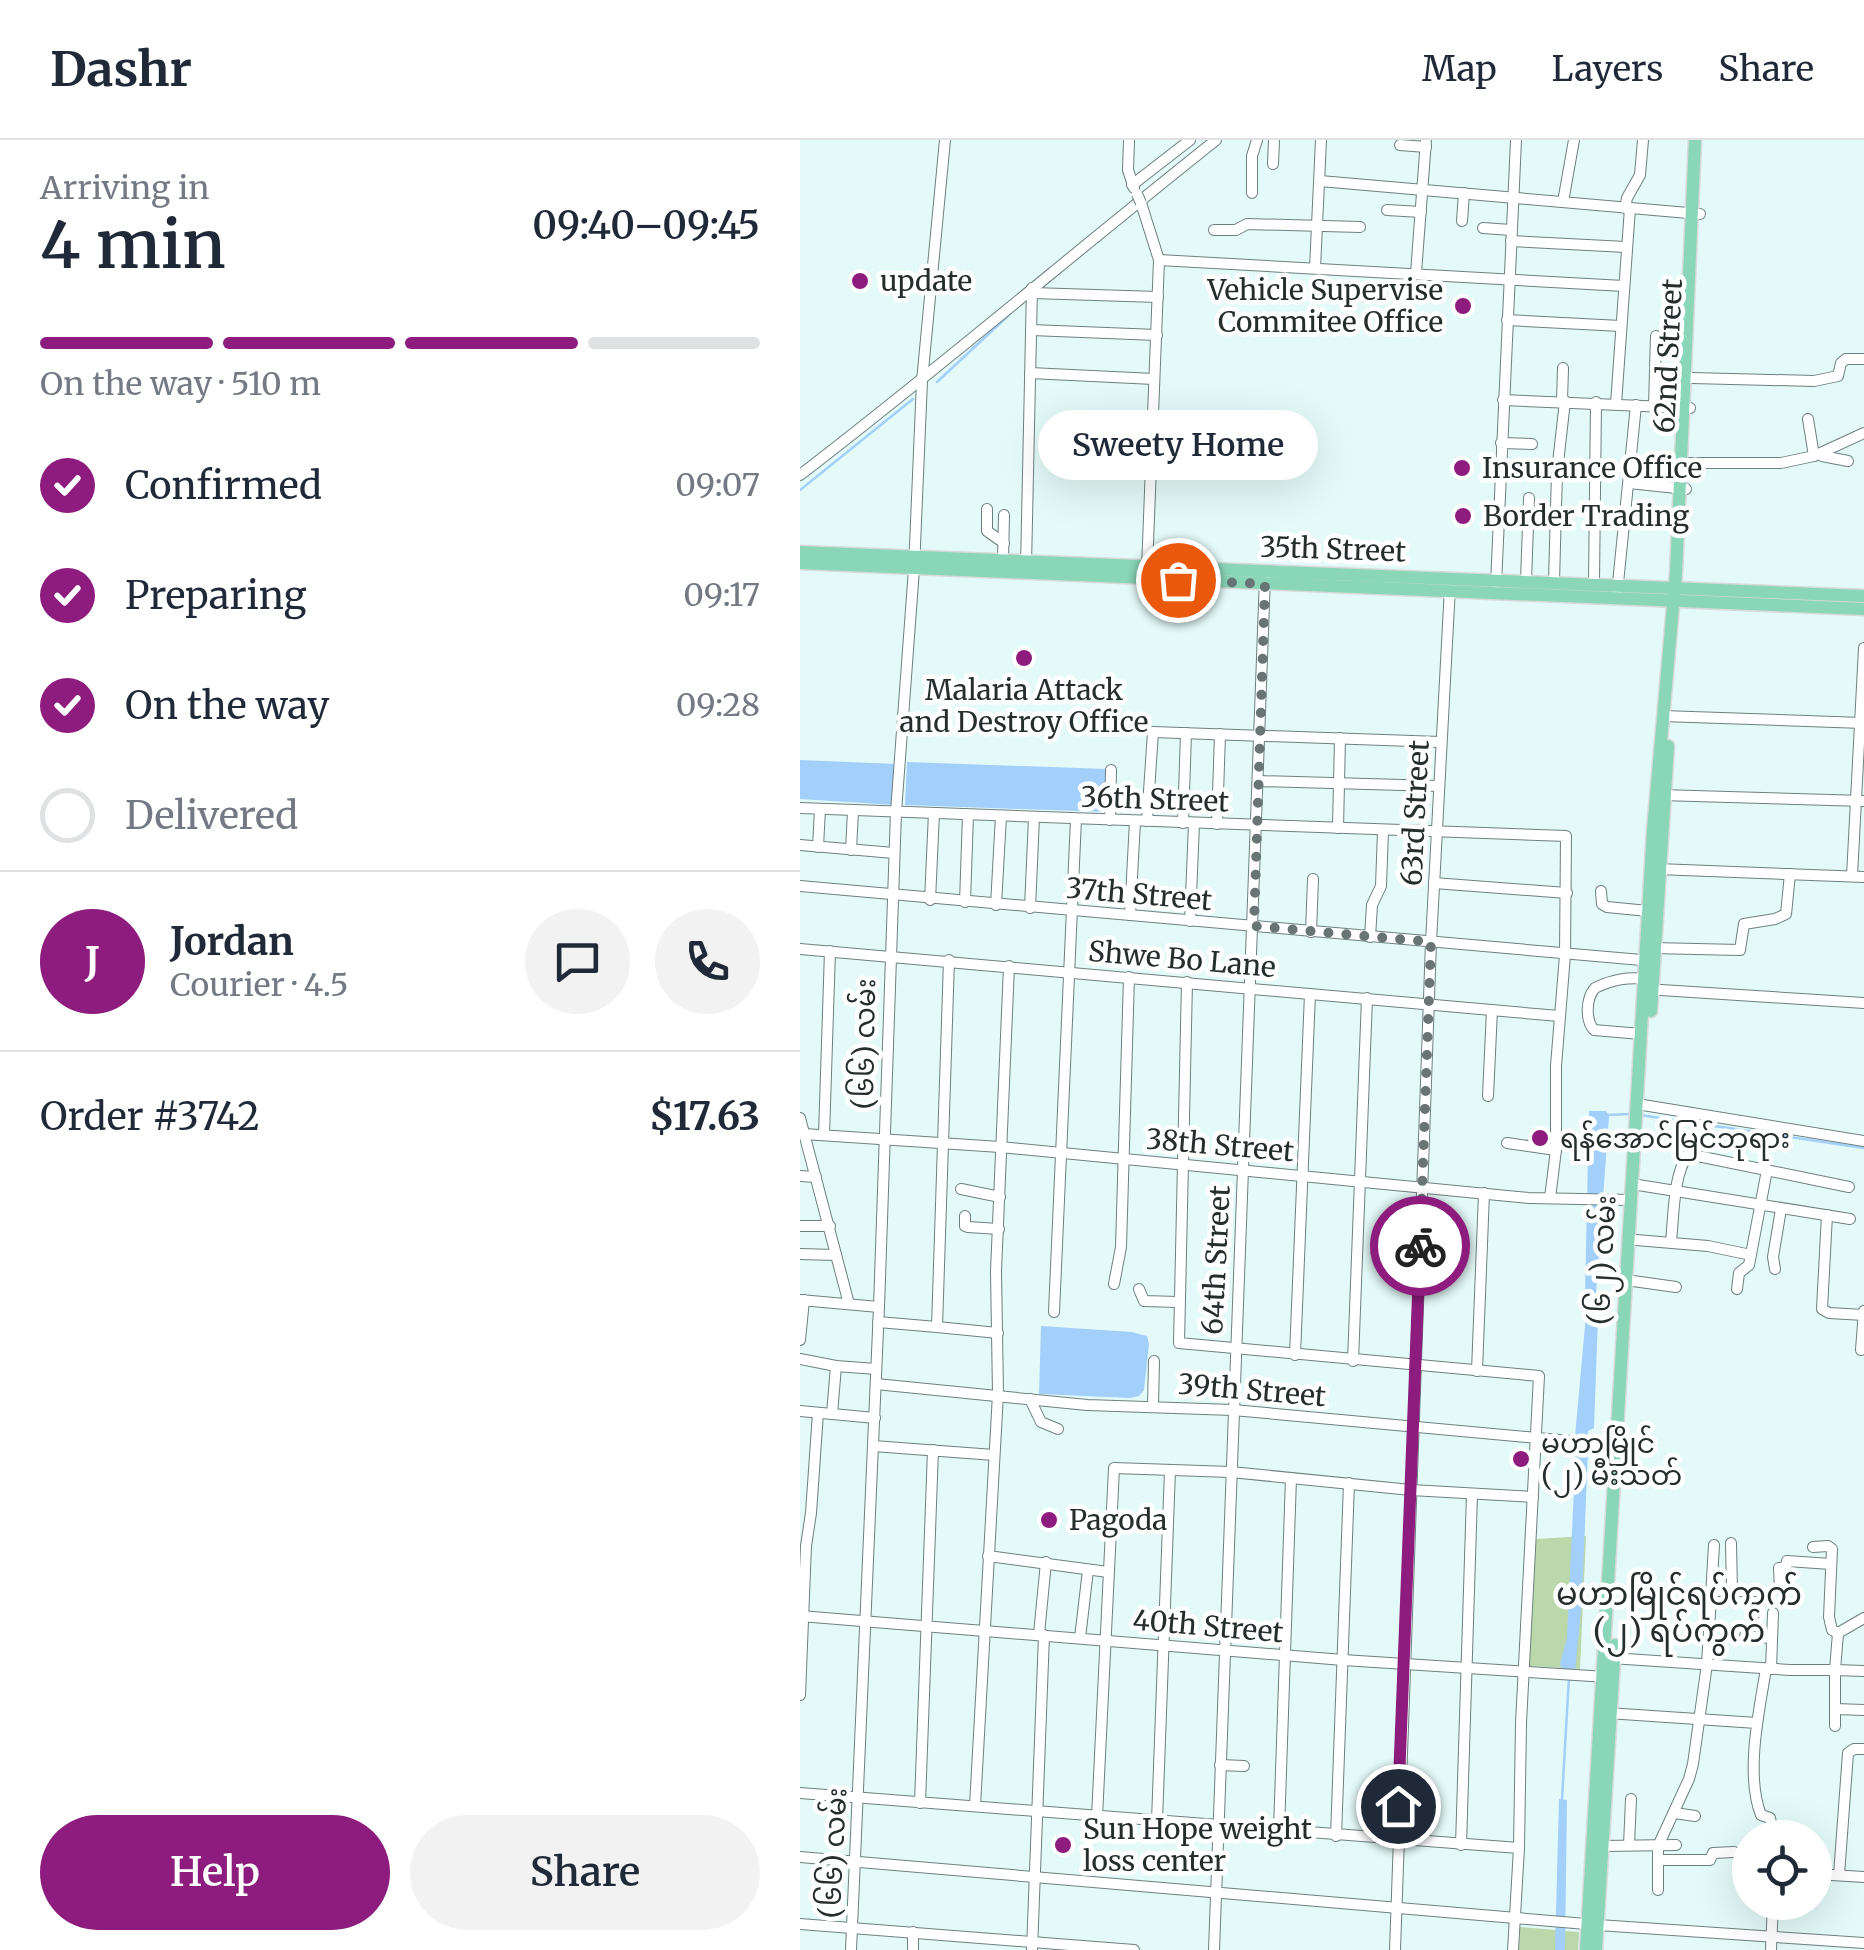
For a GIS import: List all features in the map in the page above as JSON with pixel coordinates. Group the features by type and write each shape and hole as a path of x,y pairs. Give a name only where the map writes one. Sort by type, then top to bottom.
{"main road":[{"name":"62nd Street","path":"1687,407 1692,378 1695,140"},
{"name":"62nd Street","path":"1677,588 1696,213 1704,140"},
{"name":"35th Street","path":"802,558 1450,585 1497,580 1594,583 1617,593"},
{"name":"35th Street","path":"914,563 1004,561 1026,568"},
{"name":"35th Street","path":"1450,585 1496,596 1677,588 1864,596"},
{"name":"35th Street","path":"1677,588 1864,609"},
{"name":"(၆၂) လမ်း","path":"1620,1446 1677,588"},
{"name":"(၆၂) လမ်း","path":"1650,955 1648,911 1656,869"},
{"name":"(၆၂) လမ်း","path":"1640,1112 1641,1034 1648,984"},
{"name":"(၆၂) လမ်း","path":"1596,1950 1592,1925 1610,1658 1630,1200 1635,1184"},
{"name":"(၆၂) လမ်း","path":"1586,1950 1602,1846 1606,1713"}],"street":[{"name":"(၆၆) လမ်း","path":"851,1950 874,1446 896,812 922,382 944,140"},
{"path":"1129,140 1127,159 1159,260 1146,573"},
{"path":"1137,194 1190,140"},
{"path":"800,475 922,382 1216,140"},
{"path":"1252,192 1256,140"},
{"path":"1273,164 1274,140"},
{"path":"1315,268 1321,140"},
{"path":"1496,596 1516,140"},
{"path":"1563,202 1574,140"},
{"path":"1616,404 1626,198 1640,176 1642,140"},
{"path":"1400,145 1426,143 1416,273"},
{"path":"1320,180 1696,213"},
{"path":"1462,222 1464,194"},
{"path":"1387,210 1420,212"},
{"path":"1214,230 1236,230 1246,224 1360,227"},
{"path":"1483,228 1511,236 1626,247"},
{"path":"1159,260 1624,286"},
{"path":"1032,290 1158,297"},
{"path":"1026,568 1032,290"},
{"path":"1507,320 1621,326"},
{"path":"1031,330 1157,335"},
{"path":"1654,406 1656,336"},
{"path":"1692,378 1828,380 1838,376 1846,359 1864,359"},
{"path":"1554,582 1563,368"},
{"path":"1030,374 1154,379"},
{"path":"1503,400 1687,407"},
{"path":"1594,583 1596,402"},
{"path":"1617,593 1636,405"},
{"path":"1808,419 1818,456"},
{"path":"1684,463 1762,465 1818,456 1864,433"},
{"path":"1501,442 1532,444"},
{"path":"1818,456 1848,461"},
{"path":"1629,483 1683,489"},
{"path":"1526,581 1530,498"},
{"path":"987,509 987,531 1004,543"},
{"path":"1004,515 1004,561"},
{"name":"64th Street","path":"1214,1950 1265,578"},
{"name":"63rd Street","path":"1395,1950 1431,942 1450,585"},
{"path":"1656,869 1858,876 1864,648"},
{"path":"1666,716 1861,722"},
{"path":"1130,915 1151,733 1440,742"},
{"path":"1186,733 1190,921"},
{"path":"1217,824 1220,734"},
{"path":"1338,828 1340,738"},
{"path":"1110,770 1110,820"},
{"path":"1258,782 1438,786"},
{"path":"1661,795 1859,801"},
{"name":"36th Street","path":"800,808 1568,837 1567,892"},
{"path":"818,847 820,809"},
{"path":"851,850 853,811"},
{"path":"930,900 934,813"},
{"path":"964,902 968,815"},
{"path":"996,905 1001,816"},
{"path":"1030,908 1034,817"},
{"path":"1054,1312 1076,819"},
{"path":"1370,937 1373,902 1381,886 1383,831"},
{"path":"800,845 894,853"},
{"name":"37th Street","path":"800,886 1565,955 1650,955 1744,950 1744,924 1775,920 1786,914 1790,874"},
{"path":"1311,932 1313,879"},
{"path":"1434,883 1567,892 1556,1066 1556,1150 1550,1198"},
{"path":"1600,891 1606,907 1648,911"},
{"name":"Shwe Bo Lane","path":"800,949 1560,1016"},
{"path":"824,1135 830,951"},
{"path":"937,1327 949,960"},
{"path":"975,1806 998,1394 996,1301 1009,966"},
{"path":"1114,1284 1120,1247 1128,977"},
{"path":"1641,1034 1594,1030 1588,1022 1590,992 1620,978 1648,984 1864,1003"},
{"path":"1187,982 1179,1343 1539,1376 1513,1950"},
{"path":"1295,1355 1310,994"},
{"path":"1353,1361 1368,998"},
{"path":"1488,1096 1492,1010"},
{"path":"1640,1112 1864,1141"},
{"path":"800,1118 849,1304"},
{"name":"38th Street","path":"804,1134 942,1142 1550,1198 1630,1200"},
{"path":"1507,1142 1556,1150"},
{"path":"1671,1241 1677,1191 1688,1154 1849,1187"},
{"path":"1736,1289 1740,1273 1749,1266 1766,1170"},
{"path":"800,1176 816,1177"},
{"path":"1635,1184 1850,1219"},
{"path":"960,1189 1000,1197"},
{"path":"1477,1370 1484,1192"},
{"path":"1775,1268 1773,1257 1781,1209"},
{"path":"1827,1215 1822,1309 1830,1313 1864,1313 1861,1350"},
{"path":"964,1216 968,1228 999,1229"},
{"path":"800,1226 830,1226"},
{"path":"1636,1240 1671,1241 1751,1255"},
{"path":"800,1254 836,1254"},
{"path":"1633,1281 1676,1287"},
{"path":"1139,1289 1144,1302 1178,1302"},
{"path":"800,1340 802,1300 879,1307"},
{"path":"878,1322 998,1333"},
{"path":"800,1358 876,1369"},
{"path":"1153,1405 1154,1361"},
{"path":"832,1414 836,1366"},
{"name":"39th Street","path":"876,1384 1088,1405 1233,1410 1620,1446"},
{"path":"1030,1399 1040,1422 1058,1429"},
{"path":"800,1411 875,1418"},
{"path":"800,1695 806,1546 818,1412"},
{"path":"874,1446 994,1455"},
{"path":"920,1802 933,1450"},
{"path":"1098,1816 1114,1468 1231,1472 1411,1490 1533,1497"},
{"path":"1156,1821 1170,1470"},
{"path":"1279,1830 1292,1478"},
{"path":"1336,1836 1349,1483"},
{"path":"1461,1844 1472,1494"},
{"path":"1731,1543 1732,1591"},
{"path":"1658,1890 1658,1846 1690,1780 1707,1664 1714,1545"},
{"path":"1814,1547 1832,1548 1830,1622 1832,1630 1838,1633"},
{"path":"988,1556 1108,1572"},
{"path":"1780,1589 1779,1568 1786,1567 1787,1561 1831,1564"},
{"path":"1032,1945 1046,1562"},
{"path":"1080,1638 1088,1570"},
{"path":"1710,1592 1756,1591"},
{"path":"1770,1820 1760,1815 1756,1804 1773,1613"},
{"name":"40th Street","path":"802,1616 1404,1665 1608,1677"},
{"path":"1838,1633 1864,1618"},
{"path":"1834,1726 1838,1633"},
{"path":"1745,1636 1772,1638"},
{"path":"1610,1658 1864,1671"},
{"path":"1834,1709 1864,1710"},
{"path":"1606,1713 1761,1721"},
{"path":"1839,1875 1848,1754 1854,1748 1864,1749"},
{"path":"1220,1764 1244,1766"},
{"path":"800,1793 1519,1848"},
{"path":"1629,1845 1631,1799"},
{"path":"1675,1813 1695,1816"},
{"path":"1602,1846 1676,1845"},
{"path":"1658,1860 1710,1860 1713,1853 1732,1852"},
{"path":"800,1857 1216,1890 1396,1909 1864,1944"},
{"path":"1832,1875 1864,1877"},
{"path":"1771,1950 1772,1920"},
{"path":"800,1924 1134,1950"},
{"path":"913,1932 913,1950"},
{"path":"972,1936 972,1950"}],"green space":[{"path":"1586,1536 1580,1669 1529,1666 1536,1539"},
{"path":"1520,1927 1579,1932 1578,1950 1519,1950"}],"water":[{"path":"800,760 896,764 894,805 800,799"},
{"path":"907,762 1107,769 1106,812 905,805"},
{"path":"1589,1111 1606,1111 1609,1116 1596,1293 1585,1293"},
{"path":"1586,1315 1598,1317 1594,1428 1588,1431 1588,1437 1575,1436"},
{"path":"1041,1326 1147,1336 1144,1390 1130,1398 1039,1394"},
{"path":"1576,1446 1588,1449 1582,1599 1575,1672 1564,1672 1560,1664 1567,1637"},
{"path":"1559,1799 1567,1800 1565,1950 1555,1950"}],"waterway":[{"path":"937,382 1009,315"},
{"path":"800,490 913,399"},
{"path":"1605,1115 1632,1114"},
{"path":"1640,1115 1864,1148"},
{"path":"1592,1293 1592,1315"},
{"path":"1562,1799 1569,1677"}],"way so far":[{"path":"1178,580 1265,584 1254,926 1431,942 1420,1246"}],"place":[{"name":"update","path":"860,281"},
{"name":"Vehicle Supervise Commitee Office","path":"1463,306"},
{"name":"Insurance Office","path":"1462,468"},
{"name":"Border Trading","path":"1463,516"},
{"name":"Sweety Home","path":"1178,580"},
{"name":"Malaria Attack and Destroy Office","path":"1024,658"},
{"name":"ရန်အောင်မြင်ဘုရား","path":"1540,1138"},
{"name":"မဟာမြိုင် (၂) မီးသတ်","path":"1521,1459"},
{"name":"Pagoda","path":"1049,1520"},
{"name":"Sun Hope weight loss center","path":"1063,1845"}],"district":[{"name":"မဟာမြိုင်ရပ်ကွက် (၂) ရပ်ကွက်","path":"1679,1612"}],"route":[{"path":"1398,1806 1420,1246"}]}
